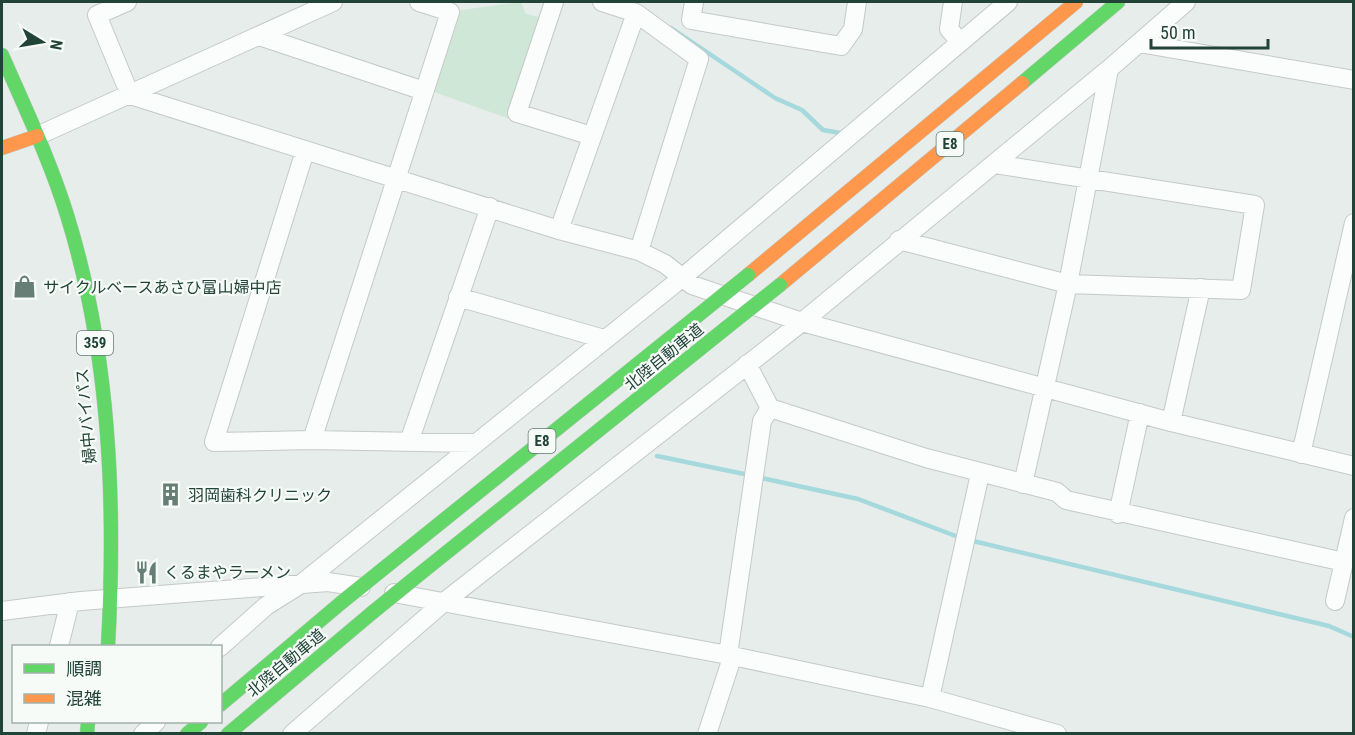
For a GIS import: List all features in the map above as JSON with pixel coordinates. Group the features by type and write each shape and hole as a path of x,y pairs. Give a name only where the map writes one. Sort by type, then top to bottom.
{"main road":[{"name":"北陸自動車道","path":"222,703 342,602 748,276 1076,2"},
{"name":"北陸自動車道","path":"228,734 373,612 780,285 1118,2"},
{"name":"婦中バイパス","path":"2,55 37,136 73,236 97,350 109,476 105,600 108,645"},
{"path":"10,126 20,149"},
{"path":"2,148 20,149 37,136"},
{"name":"婦中バイパス","path":"94,645 105,600 96,572"},
{"path":"187,734 200,723"}],"street":[{"path":"127,2 97,15 130,95 559,230 639,251 683,277 692,285 802,322 1046,386 1171,422 1353,466"},
{"path":"37,136 333,2"},
{"path":"312,440 450,12 419,2"},
{"path":"554,2 517,112 592,136"},
{"path":"602,2 636,13 699,59 639,251"},
{"path":"694,2 692,20 841,46 853,29 857,2"},
{"path":"953,2 949,29 960,42"},
{"path":"222,645 266,606 301,584 473,443 683,277 1008,2"},
{"path":"292,734 444,602 802,322 1109,69 1186,2"},
{"path":"559,230 636,13"},
{"path":"259,36 424,91"},
{"path":"1139,43 1353,80"},
{"path":"1023,484 1068,284 1109,69"},
{"path":"305,151 214,442 312,440 473,443"},
{"path":"899,240 1068,284 1241,290 1255,205 1090,177 995,164"},
{"path":"409,442 490,207"},
{"path":"1301,454 1353,223"},
{"path":"1171,422 1201,288"},
{"path":"459,297 604,339"},
{"path":"747,364 770,408 980,474 1057,492 1065,500 1118,514 1344,562"},
{"path":"707,734 730,664 728,655 762,421 770,408"},
{"path":"1118,514 1140,413"},
{"path":"930,698 980,474"},
{"path":"1335,601 1353,518"},
{"path":"2,611 70,602 328,582 728,655 930,698 1057,734"},
{"path":"59,645 70,602"},
{"path":"143,734 155,723"}],"green space":[{"path":"521,2 526,14 544,18 510,119 434,92 461,10"}],"waterway":[{"path":"671,28 775,98 802,110 823,130 840,133"},
{"path":"657,456 749,475"},
{"path":"757,477 858,499 961,538"},
{"path":"969,540 1329,626 1354,637"}],"traffic: fast":[{"path":"1022,83 1118,2"},
{"path":"2,55 53,174 67,215 93,320 107,428 110,483 108,645"},
{"path":"696,317 748,275"},
{"path":"726,328 780,285"},
{"path":"388,565 696,317"},
{"path":"421,573 726,328"},
{"path":"342,602 388,565"},
{"path":"373,612 421,573"},
{"path":"222,703 342,602"},
{"path":"228,734 373,612"},
{"path":"87,734 88,723"},
{"path":"187,734 200,723"}],"traffic: slow":[{"path":"748,275 1076,2"},
{"path":"780,285 1022,83"},
{"path":"2,148 37,136"}],"place":[{"name":"サイクルベースあさひ富山婦中店","path":"25,287"},
{"name":"羽岡歯科クリニック","path":"170,495"},
{"name":"くるまやラーメン","path":"146,572"}]}
